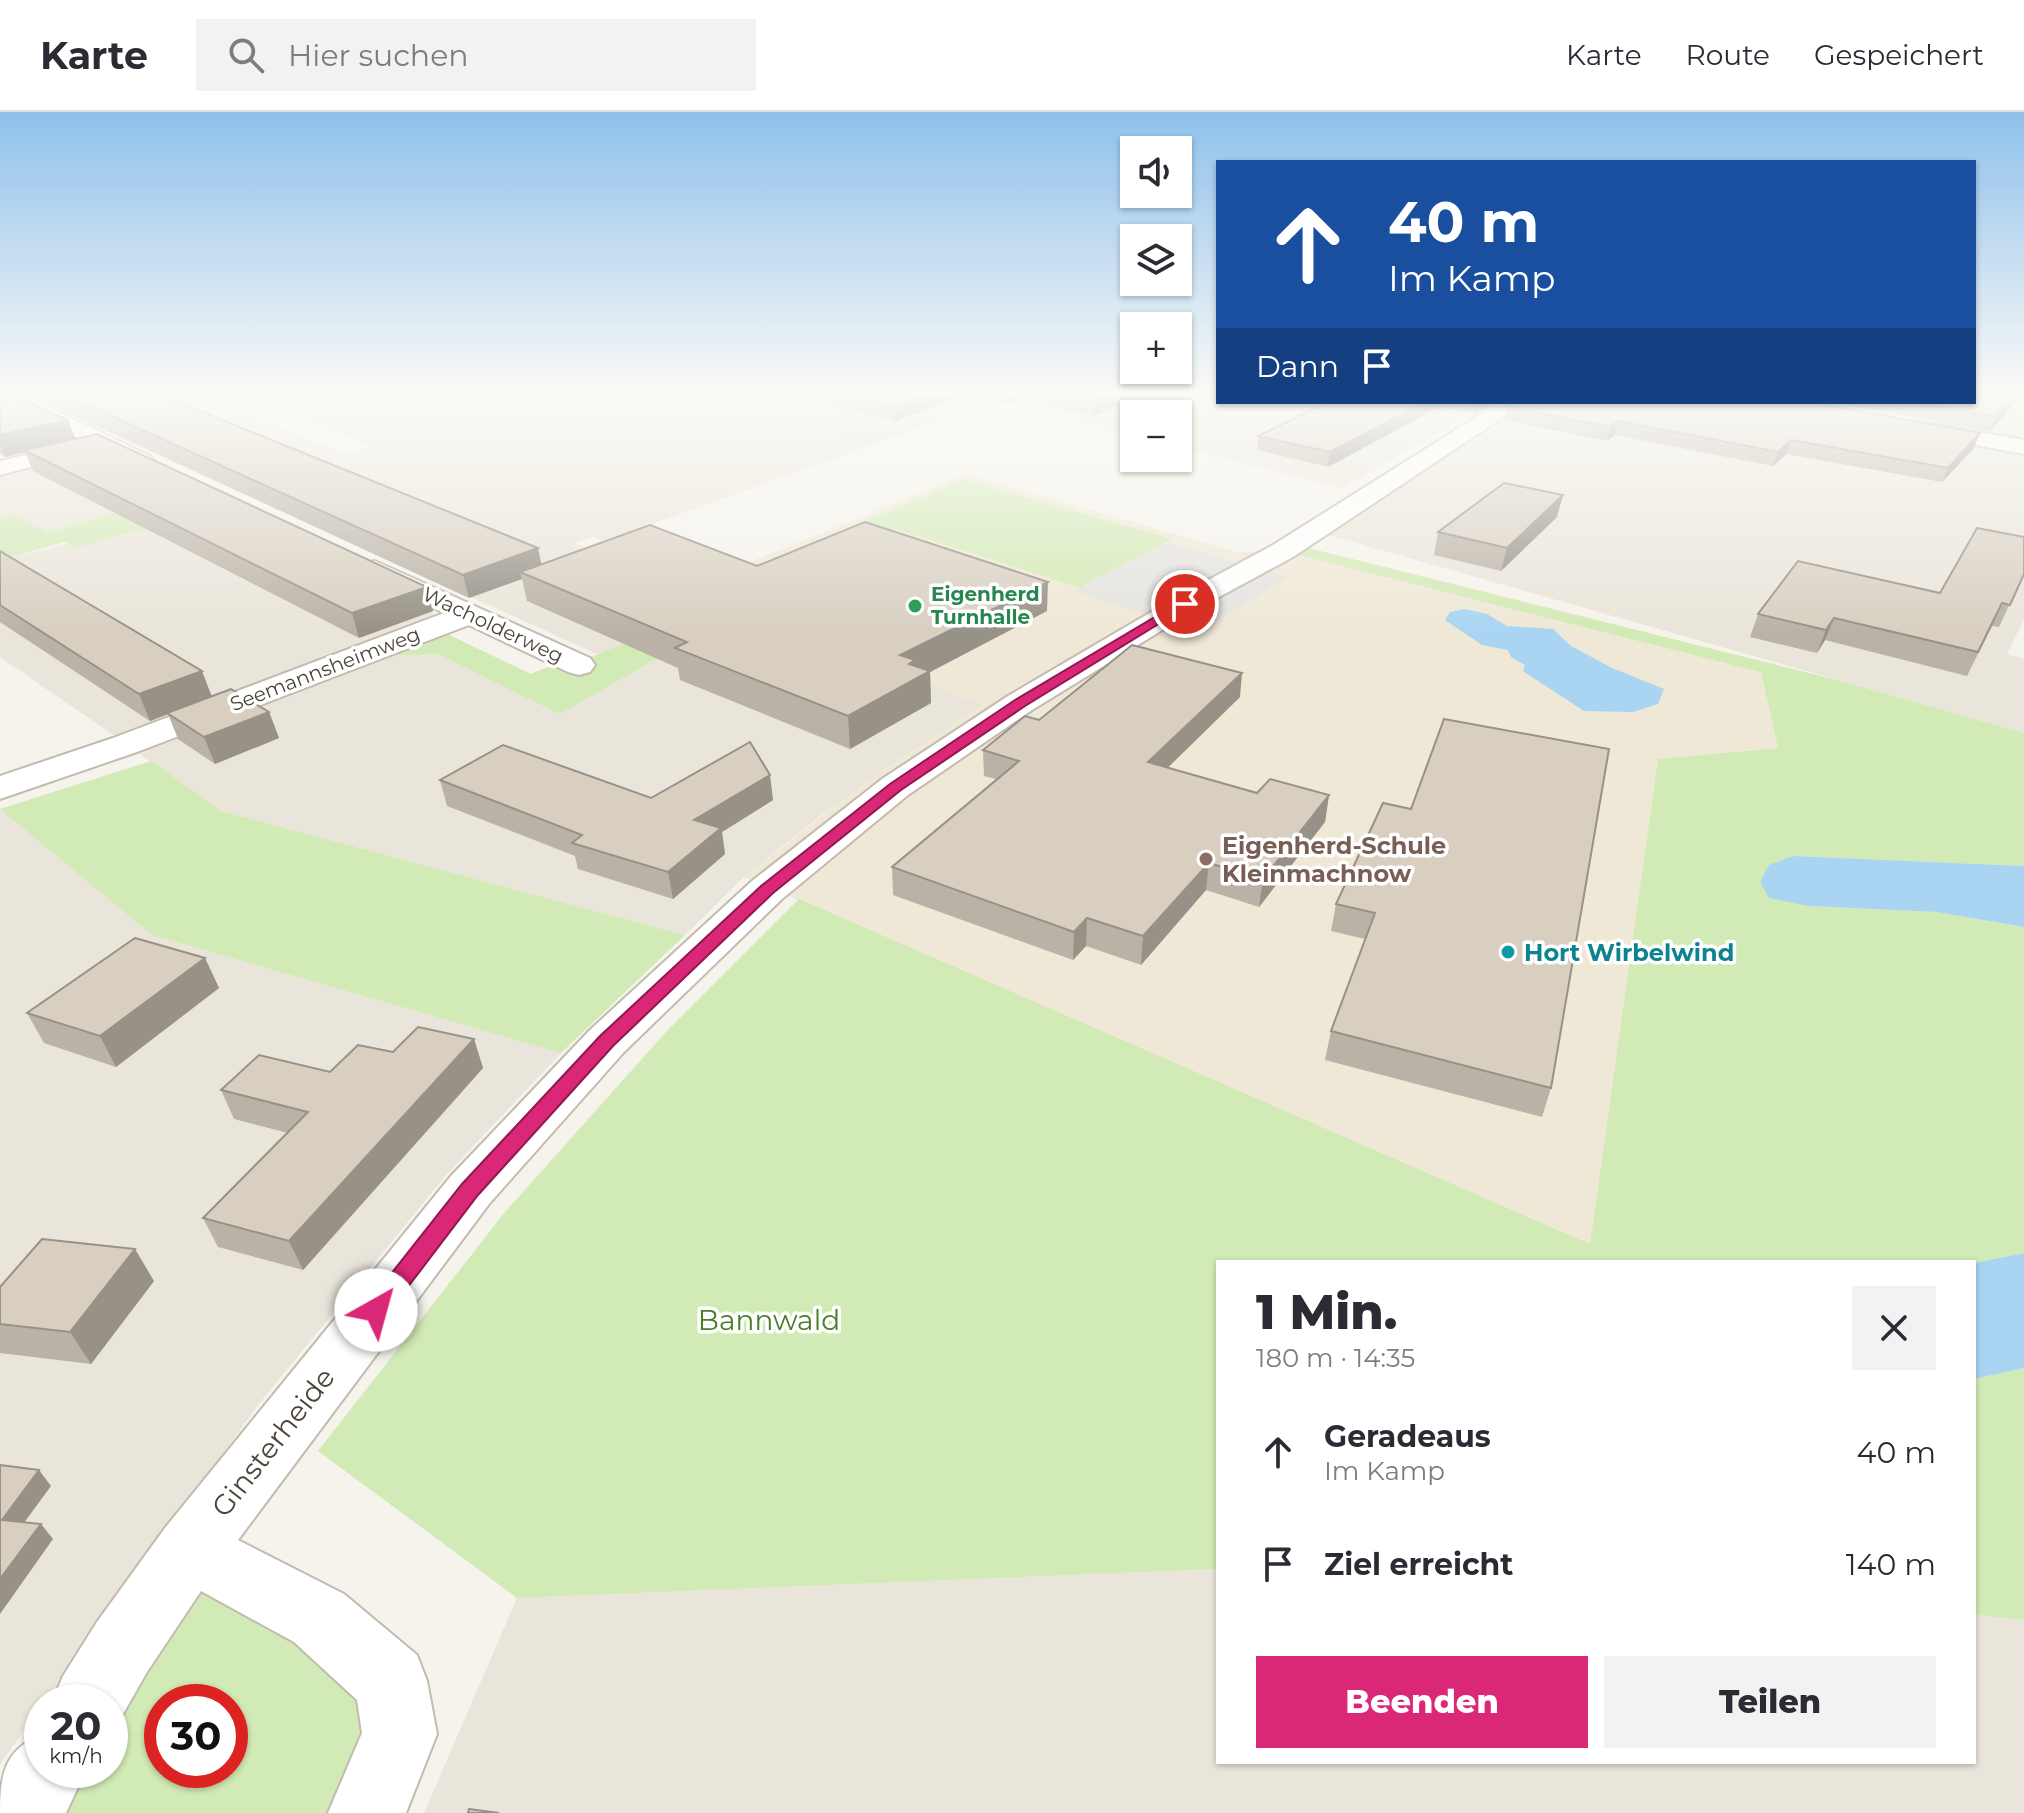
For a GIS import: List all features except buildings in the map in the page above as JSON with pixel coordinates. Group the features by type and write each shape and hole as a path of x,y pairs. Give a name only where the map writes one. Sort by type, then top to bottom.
{"street":[{"name":"Ginsterheide","path":"100,1684 189,1551 470,1190 607,1041 745,910 840,828 1020,703 1185,604 1283,551 1404,473"},
{"name":"Wacholderweg","path":"356,560 579,665"},
{"name":"Seemannsheimweg","path":"1,786 125,745 469,614"},
{"path":"189,1551 254,1581 319,1618 391,1681 400,1734 367,1813"},
{"path":"23,1813 38,1788"}],"shaded area":[{"path":"14,473 144,473 190,493 46,532 15,515 0,519 0,477"},
{"path":"198,473 793,473 605,541 594,537 575,543 723,603 599,655"},
{"path":"1284,473 1368,473 1343,488"},
{"path":"1421,473 2024,473 2024,619 2007,654 2024,659 2024,733 1325,534"},
{"name":"Eigenherd-Schule Kleinmachnow","path":"967,474 1237,552 1283,551 1761,671 1778,748 1658,759 1590,1244 744,877 850,794 982,705 686,588"},
{"path":"220,507 432,607 435,617 115,736 0,657 0,560"},
{"path":"1167,542 1288,577 1200,631 1073,591"},
{"path":"741,610 983,705 819,817 744,877 685,935 221,811 134,750 382,656 438,654 560,713"},
{"path":"0,808 152,935 561,1053 446,1175 258,1405 57,1684 24,1684 24,1731 0,1764"},
{"path":"1216,1569 1216,1764 1976,1764 1976,1615 2024,1620 2024,1813 424,1813 517,1598"}],"green space":[{"path":"965,480 1172,539 1080,588 896,529 752,590 723,579"},
{"path":"190,493 220,507 74,548 65,542 0,560 0,519 15,515 47,532"},
{"name":"Bannwald","path":"1293,544 1841,681 2024,733 2024,866 1793,856 1808,906 1937,912 2024,927 2024,1253 1976,1263 1976,1260 1216,1260 1216,1569 517,1598 318,1451 505,1212 666,1032 799,899 1590,1244 1658,759 1778,748 1761,672 1283,551"},
{"path":"723,603 741,610 560,714 438,654 382,656 445,633 531,674 555,664 564,668"},
{"path":"151,761 221,811 685,935 561,1053 152,935 0,809"},
{"path":"2024,1368 2024,1620 1976,1615 1976,1379"},
{"path":"189,1551 391,1681 367,1813 23,1813 38,1788 128,1788 128,1684 119,1684"}],"water":[{"path":"1465,609 1487,614 1507,626 1553,629 1571,646 1612,668 1664,689 1658,704 1633,712 1584,711 1523,671 1525,665 1511,657 1508,650 1482,645 1445,620 1450,612"},
{"path":"1793,856 2024,866 2024,927 1937,912 1808,906 1769,898 1760,882 1769,865"},
{"path":"2024,1253 2024,1368 1976,1379 1976,1263"}],"place":[{"name":"Eigenherd Turnhalle","path":"915,606"},
{"name":"Eigenherd-Schule Kleinmachnow","path":"1206,859"},
{"name":"Hort Wirbelwind","path":"1508,952"}],"route":[{"path":"376,1310 470,1190 607,1041 767,890 840,828 895,787 1020,703 1185,604"}]}
